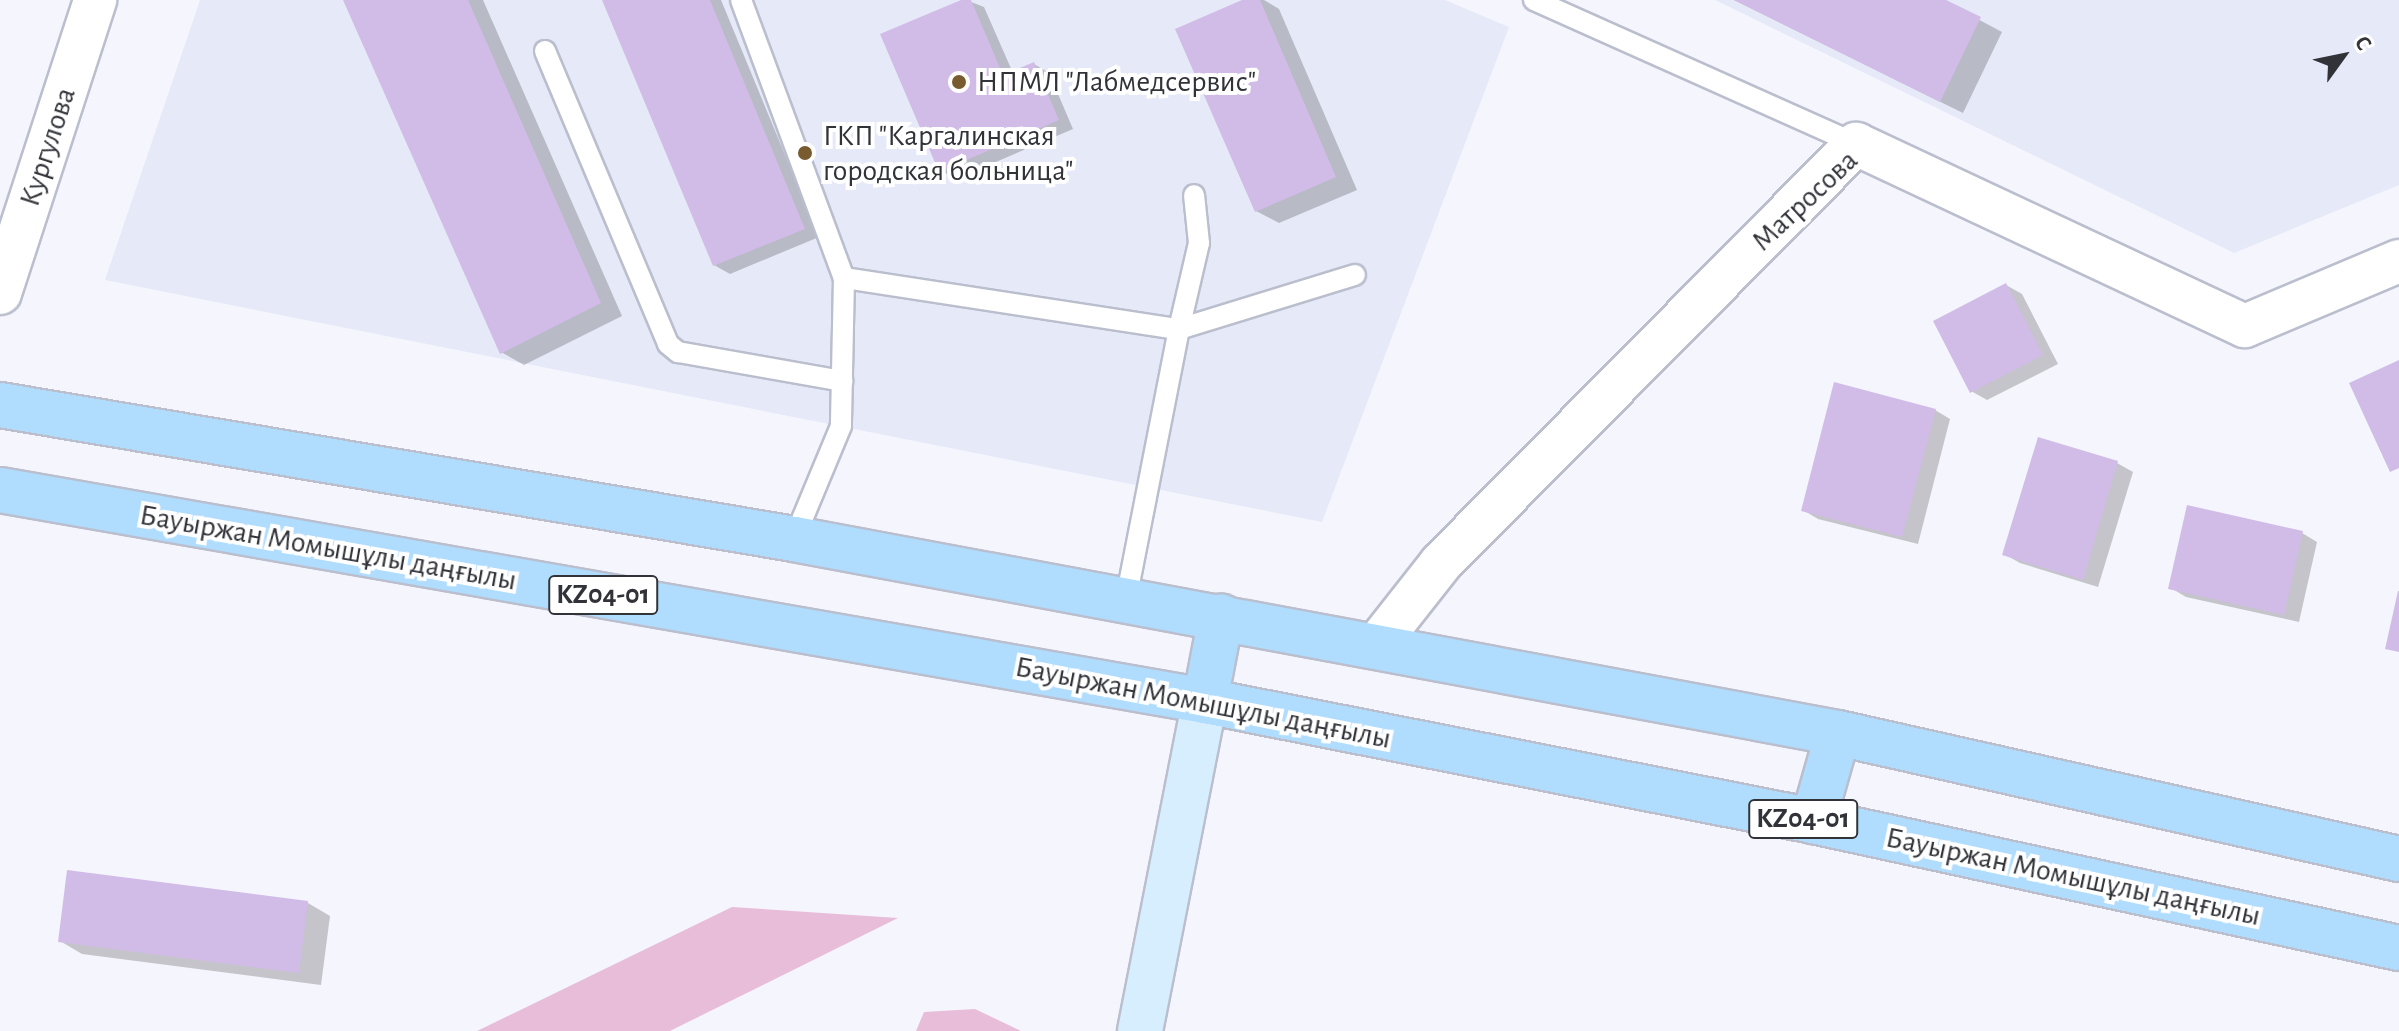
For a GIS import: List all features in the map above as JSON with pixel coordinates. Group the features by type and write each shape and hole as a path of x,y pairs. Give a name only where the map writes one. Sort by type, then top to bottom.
{"main road":[{"path":"0,405 794,539 1838,733 2399,859"},
{"name":"Бауыржан Момышұлы даңғылы","path":"0,490 1205,701 1813,821 2399,948"},
{"path":"1205,701 1221,617"},
{"path":"1813,821 1838,733"}],"street":[{"name":"Кургулова","path":"0,293 10,233 95,0"},
{"name":"Матросова","path":"1375,647 1441,563 1856,144 2245,326 2399,261"},
{"path":"1140,1031 1205,701"}],"lane":[{"path":"741,0 844,278 841,426 794,539"},
{"path":"1534,0 1856,144"},
{"path":"545,51 668,344 678,352 842,381"},
{"path":"1126,599 1199,243 1194,195"},
{"path":"844,278 1179,329 1355,275"}],"shaded area":[{"name":"ГКП \"Каргалинская городская больница\"","path":"200,0 1445,0 1509,27 1322,522 105,280"},
{"path":"1715,0 2399,0 2399,185 2234,253"},
{"path":"732,907 898,918 670,1031 477,1031"},
{"path":"975,1009 1021,1031 916,1031 924,1012"}],"building":[{"path":"343,0 468,0 601,303 500,354"},
{"path":"602,0 710,0 805,229 713,266"},
{"path":"961,0 971,0 1003,75 1034,62 1059,120 939,172 880,34"},
{"path":"1242,0 1260,0 1336,177 1255,212 1175,29"},
{"path":"1734,0 1946,0 1981,17 1940,102"},
{"path":"2006,283 2043,355 1970,393 1933,321"},
{"path":"2399,360 2399,468 2390,472 2349,383"},
{"path":"1834,382 1936,409 1902,537 1801,511"},
{"path":"2038,437 2118,461 2083,580 2002,555"},
{"path":"2187,505 2303,531 2284,615 2168,589"},
{"path":"2399,591 2399,652 2385,649"},
{"path":"67,870 308,901 299,973 58,942"}],"place":[{"name":"НПМЛ \"Лабмедсервис\"","path":"959,82"},
{"name":"ГКП \"Каргалинская городская больница\"","path":"805,153"}]}
